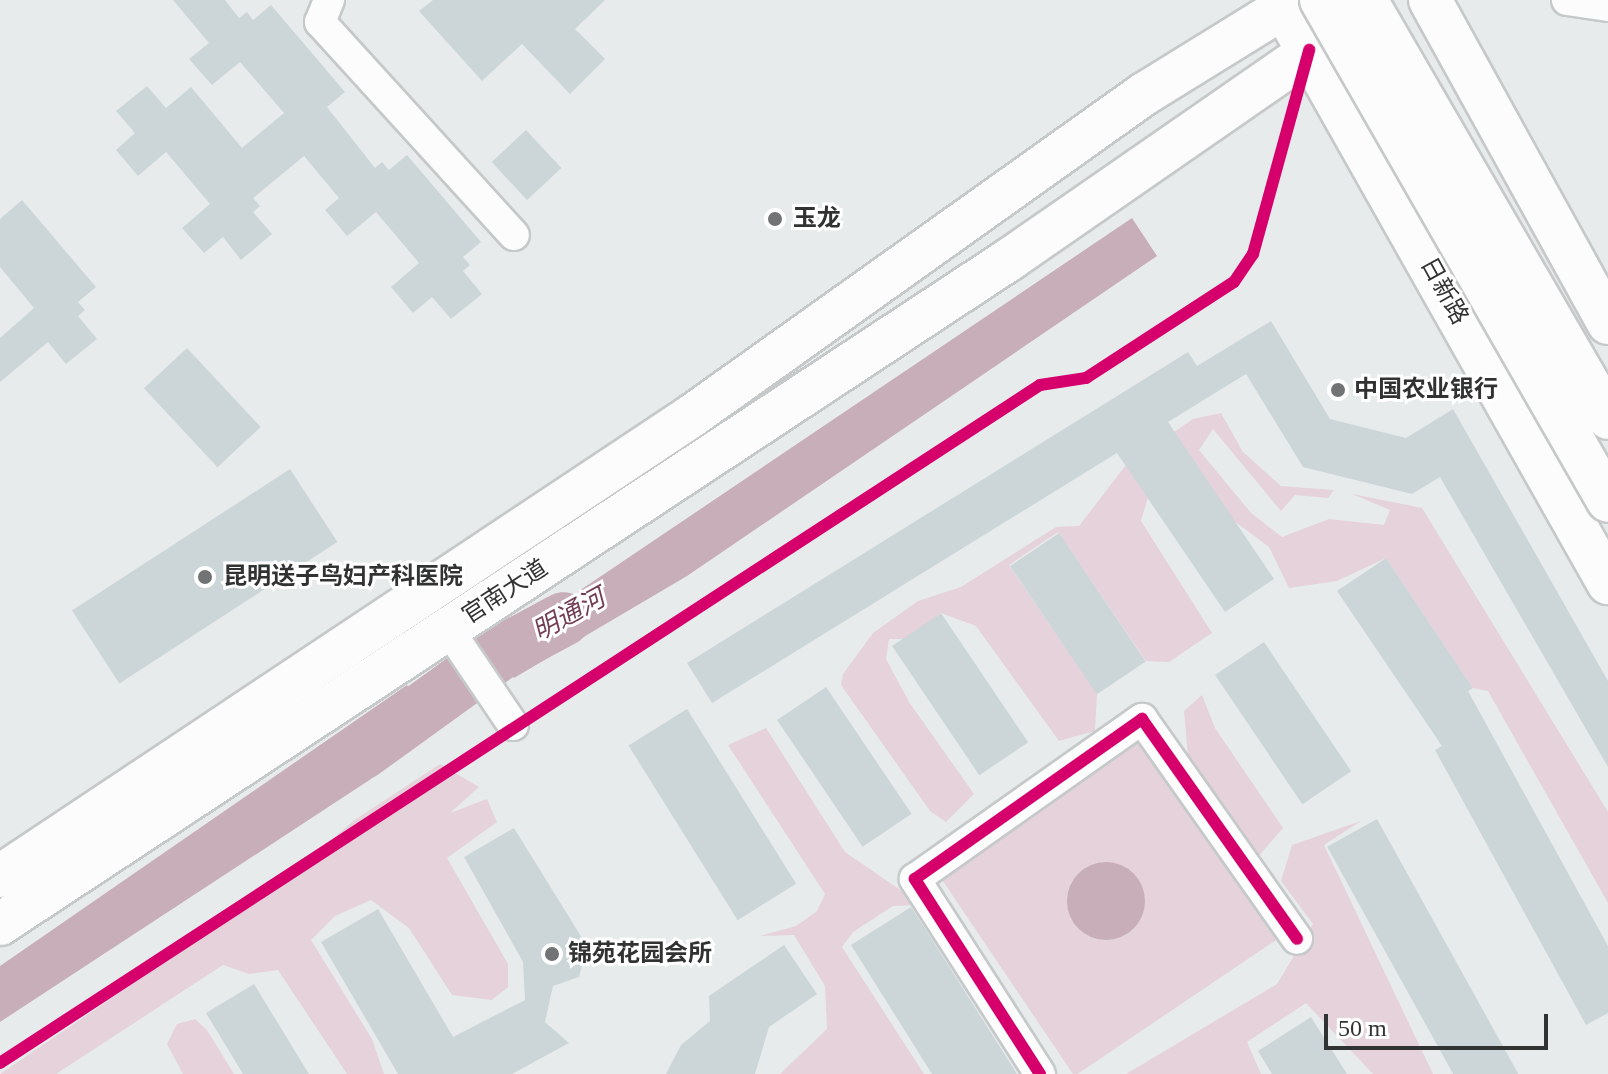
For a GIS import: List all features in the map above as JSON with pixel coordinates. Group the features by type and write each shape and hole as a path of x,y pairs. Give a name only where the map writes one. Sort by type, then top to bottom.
{"main road":[{"path":"1366,0 1608,418"},
{"name":"官南大道","path":"0,924 1010,259 1384,0"},
{"path":"1430,0 1608,323"},
{"name":"官南大道","path":"0,876 693,415 1144,94 1294,2"},
{"name":"日新路","path":"1294,2 1309,50 1608,583"},
{"name":"日新路","path":"1294,2 1608,501"}],"street":[{"path":"329,0 320,22 514,235"},
{"path":"1567,0 1608,6"},
{"path":"448,629 513,725"},
{"path":"1040,1074 915,879 1142,719 1297,939"}],"shaded area":[{"path":"1221,413 1243,452 1281,486 1334,490 1328,498 1295,495 1281,511 1213,429 1199,450 1251,513 1282,537 1329,519 1384,525 1390,510 1352,494 1422,508 1608,812 1608,903 1488,691 1473,688 1386,558 1337,581 1289,588 1269,547 1234,521 1148,497 1141,521 1212,633 1169,662 1146,661 1058,532 1009,565 1097,694 1095,731 1059,741 976,626 941,613 904,639 889,639 886,659 909,702 974,794 946,822 930,811 841,685 843,674 873,633 918,601 961,587 1056,527 1079,526 1126,465 1193,419"},
{"path":"1202,695 1215,728 1283,828 1257,858 1189,768 1184,711"},
{"path":"1141,726 1282,936 1078,1074 1073,1074 933,866"},
{"path":"766,728 845,852 922,905 893,906 853,932 842,947 924,1074 780,1074 827,1029 825,986 794,935 760,936 796,926 817,911 825,894 728,745"},
{"path":"440,764 479,787 450,813 487,799 497,822 447,858 508,964 508,987 492,1000 452,995 409,928 371,900 335,916 311,940 372,1039 384,1074 347,1074 278,970 249,974 223,965 56,1074 0,1074 287,879 353,821"},
{"path":"1361,821 1324,845 1433,1074 1373,1074 1306,1003 1247,1042 1261,1074 1126,1074 1277,984 1313,924 1281,881 1292,845"},
{"path":"195,1019 207,1030 234,1074 183,1074 167,1044 177,1024"}],"water":[{"path":"1132,218 1157,256 687,576 514,678 487,636 576,593"},
{"path":"407,685 435,727 371,779 0,1022 0,966"},
{"path":"1098,862 1114,862 1128,868 1139,879 1145,901 1139,923 1128,934 1114,940 1098,940 1084,934 1073,923 1067,909 1067,893 1073,879 1084,868"}],"building":[{"path":"173,0 225,0 239,18 247,12 253,20 271,5 345,92 327,107 375,168 382,162 389,170 407,155 481,242 463,257 470,265 463,271 482,294 451,319 432,297 413,313 391,287 419,263 376,212 347,236 325,210 339,198 304,156 253,198 260,206 253,212 272,234 241,260 223,237 204,253 182,228 210,204 166,152 138,176 116,150 135,133 116,111 147,86 166,108 191,87 242,148 284,113 240,62 212,85 189,59 209,43"},
{"path":"433,0 605,0 575,29 605,59 570,94 522,44 482,81 419,11"},
{"path":"526,130 561,168 527,200 492,162"},
{"path":"22,200 96,287 78,302 85,310 78,316 97,339 66,364 48,342 0,382 0,338 34,308 0,267 0,219"},
{"path":"1271,321 1330,419 1406,438 1453,409 1608,681 1608,767 1440,477 1412,494 1303,467 1246,374 1168,422 1274,579 1225,612 1117,453 712,703 687,663 1188,352 1197,366"},
{"path":"187,348 261,427 218,467 144,388"},
{"name":"昆明送子鸟妇产科医院","path":"290,469 337,542 119,684 72,611"},
{"path":"1059,533 1146,662 1097,694 1010,566"},
{"path":"1386,558 1473,688 1468,691 1608,946 1608,1013 1586,1025 1435,750 1442,746 1337,591"},
{"path":"941,613 1028,742 979,775 892,646"},
{"path":"1264,642 1351,771 1302,804 1215,675"},
{"path":"826,687 912,814 863,847 777,720"},
{"path":"687,709 796,884 738,920 628,746"},
{"path":"1377,819 1518,1074 1453,1074 1327,847"},
{"path":"514,828 587,946 579,977 553,986 545,1022 569,1043 512,1074 398,1074 321,942 378,909 453,1037 525,1000 523,962 464,857"},
{"path":"911,907 1017,1074 932,1074 851,945"},
{"path":"784,945 817,994 769,1027 755,1074 666,1074 681,1045 710,1021 709,996"},
{"path":"254,984 309,1074 243,1074 206,1013"},
{"path":"1311,1017 1347,1074 1272,1074 1258,1051"}],"waterway":[{"name":"明通河","path":"362,753 500,653 564,619"}],"cycle path":[{"path":"0,1063 1040,385 1086,378 1234,282 1253,254 1309,50"},
{"path":"1040,1074 915,879 1142,719 1297,939"}],"place":[{"name":"玉龙","path":"775,219"},
{"name":"中国农业银行","path":"1338,390"},
{"name":"昆明送子鸟妇产科医院","path":"205,577"},
{"name":"锦苑花园会所","path":"552,954"}]}
